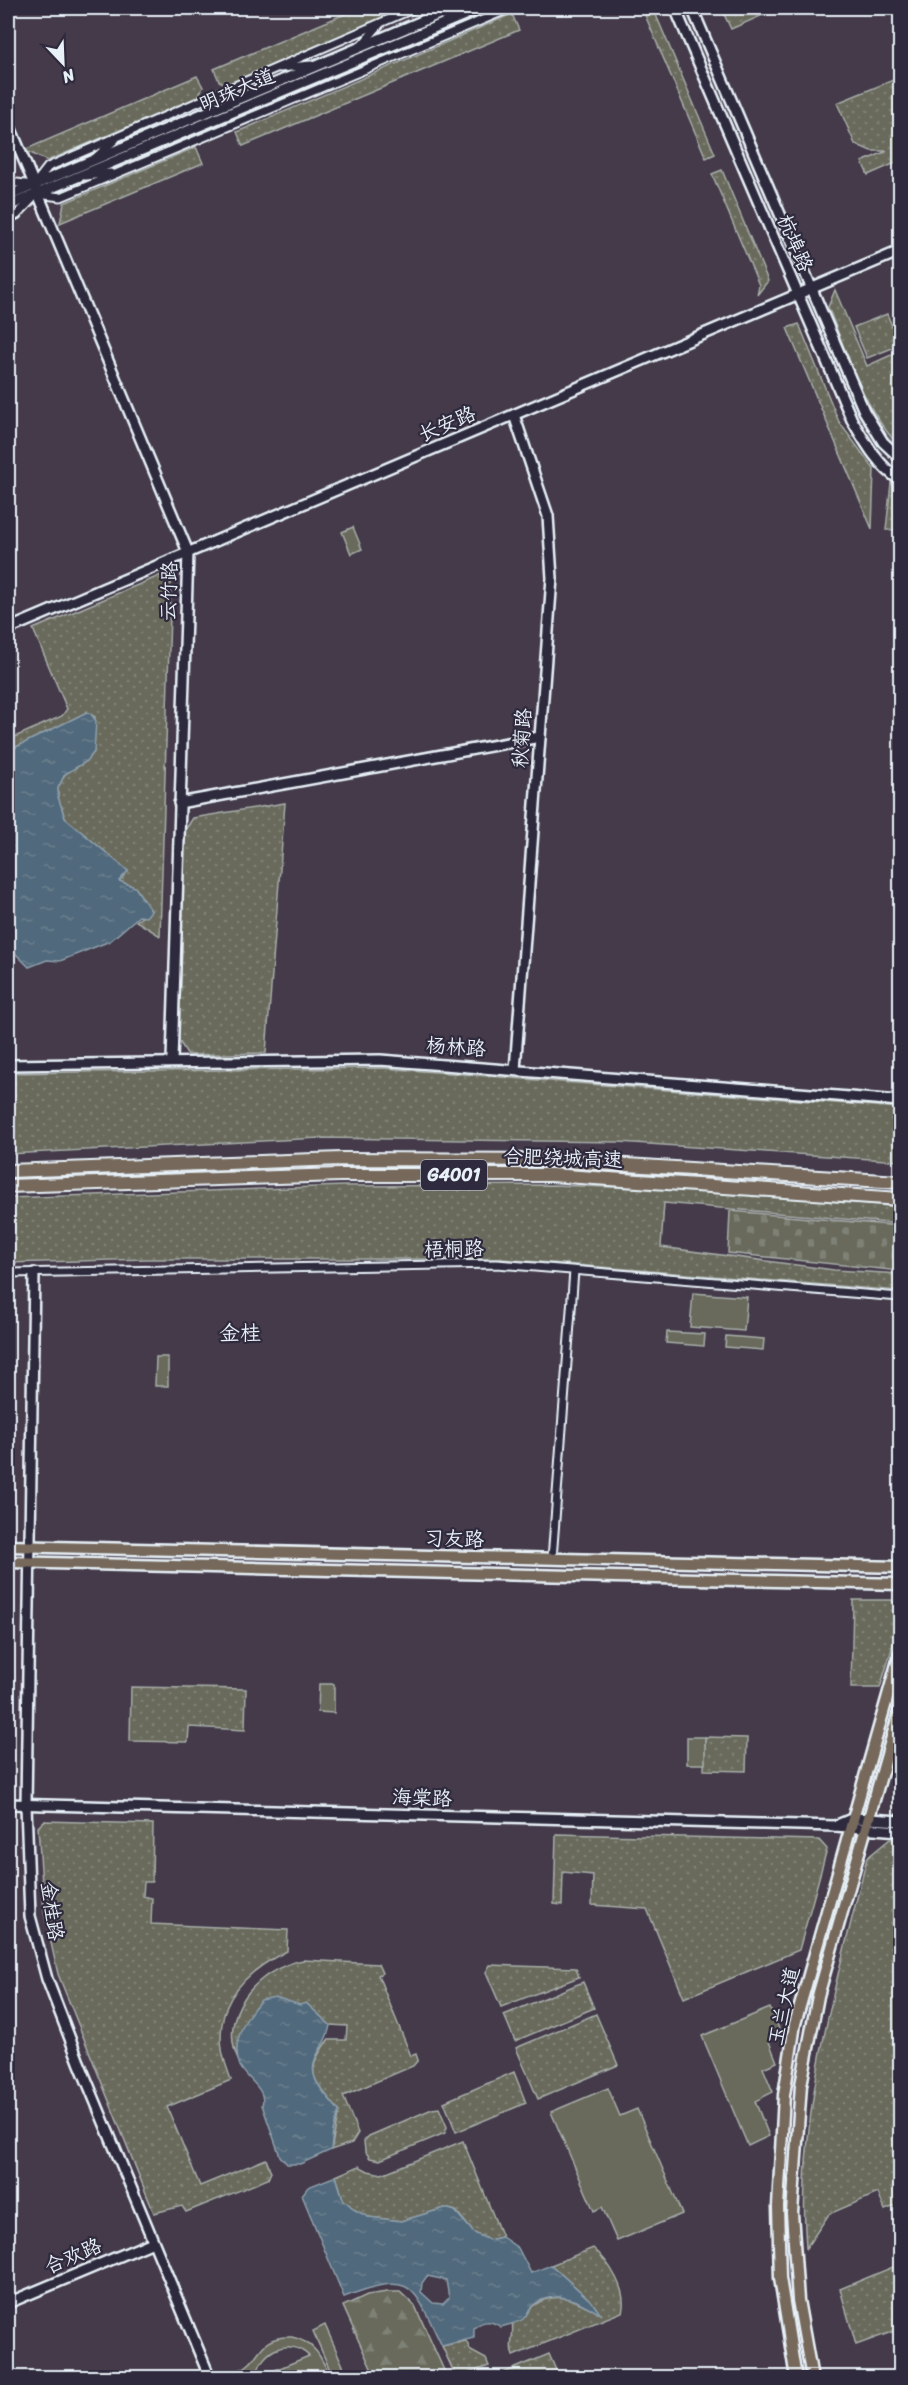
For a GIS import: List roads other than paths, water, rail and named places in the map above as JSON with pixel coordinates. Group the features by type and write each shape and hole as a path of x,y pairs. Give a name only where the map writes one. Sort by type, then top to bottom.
{"highway":[{"name":"合肥绕城高速","path":"8,1171 341,1159 547,1160 900,1182"},
{"name":"合肥绕城高速","path":"8,1186 340,1175 551,1175 900,1199"}],"main road":[{"name":"习友路","path":"8,1546 900,1567"},
{"name":"习友路","path":"8,1562 900,1584"},
{"path":"888,1568 900,1562"},
{"path":"885,1585 900,1592"},
{"name":"玉兰大道","path":"796,2378 780,2278 778,2207 784,2095 795,2024 900,1653"},
{"name":"玉兰大道","path":"812,2378 798,2300 792,2213 801,2085 818,1996 900,1709"}],"street":[{"path":"8,219 17,215 36,189 48,167 415,8"},
{"path":"425,19 437,8"},
{"name":"明珠大道","path":"8,206 93,160 453,8"},
{"name":"明珠大道","path":"8,196 77,177 481,8"},
{"path":"8,182 61,197 511,8"},
{"name":"杭埠路","path":"675,8 852,420 868,448 891,474 900,480"},
{"name":"杭埠路","path":"692,8 864,411 883,442 900,458"},
{"path":"360,47 382,22"},
{"path":"397,42 440,37"},
{"path":"275,68 316,65"},
{"name":"云竹路","path":"8,122 188,552 172,1061"},
{"path":"93,160 119,136"},
{"path":"77,177 119,172"},
{"name":"长安路","path":"8,629 900,251"},
{"name":"秋菊路","path":"514,415 548,516 552,578 515,1070"},
{"path":"179,803 540,737"},
{"name":"杨林路","path":"8,1065 380,1060 900,1101"},
{"name":"梧桐路","path":"8,1273 497,1264 900,1296"},
{"path":"552,1559 574,1271"},
{"name":"金桂路","path":"34,1273 26,1805 30,1916 47,1979 210,2378"},
{"name":"海棠路","path":"8,1804 835,1826 850,1829 868,1824"},
{"path":"854,1818 868,1824 900,1831"},
{"name":"海棠路","path":"835,1826 854,1818"},
{"path":"868,1824 900,1821"},
{"name":"合欢路","path":"8,2303 153,2242"}],"water":[{"path":"87,712 96,721 94,752 87,761 65,774 58,788 58,797 65,818 128,871 119,881 135,887 151,911 146,917 139,916 110,941 60,961 47,960 29,967 8,946 8,751"},
{"path":"275,1997 300,2005 306,2003 330,2025 313,2071 318,2085 339,2111 333,2131 331,2150 300,2164 287,2164 280,2156 262,2105 262,2094 243,2071 237,2057 238,2039 250,2014 261,2000"},
{"path":"336,2176 343,2199 355,2210 368,2217 401,2221 445,2208 455,2211 474,2233 489,2240 502,2237 518,2248 531,2273 551,2265 592,2302 601,2315 566,2298 548,2298 531,2307 524,2318 518,2322 501,2327 490,2322 480,2323 474,2328 474,2338 442,2346 417,2297 408,2288 385,2285 344,2297 302,2195 308,2187","holes":["427,2276 446,2280 449,2298 443,2304 433,2303 421,2292 422,2283"]}],"district":[{"name":"金桂","path":"240,1333"}]}
